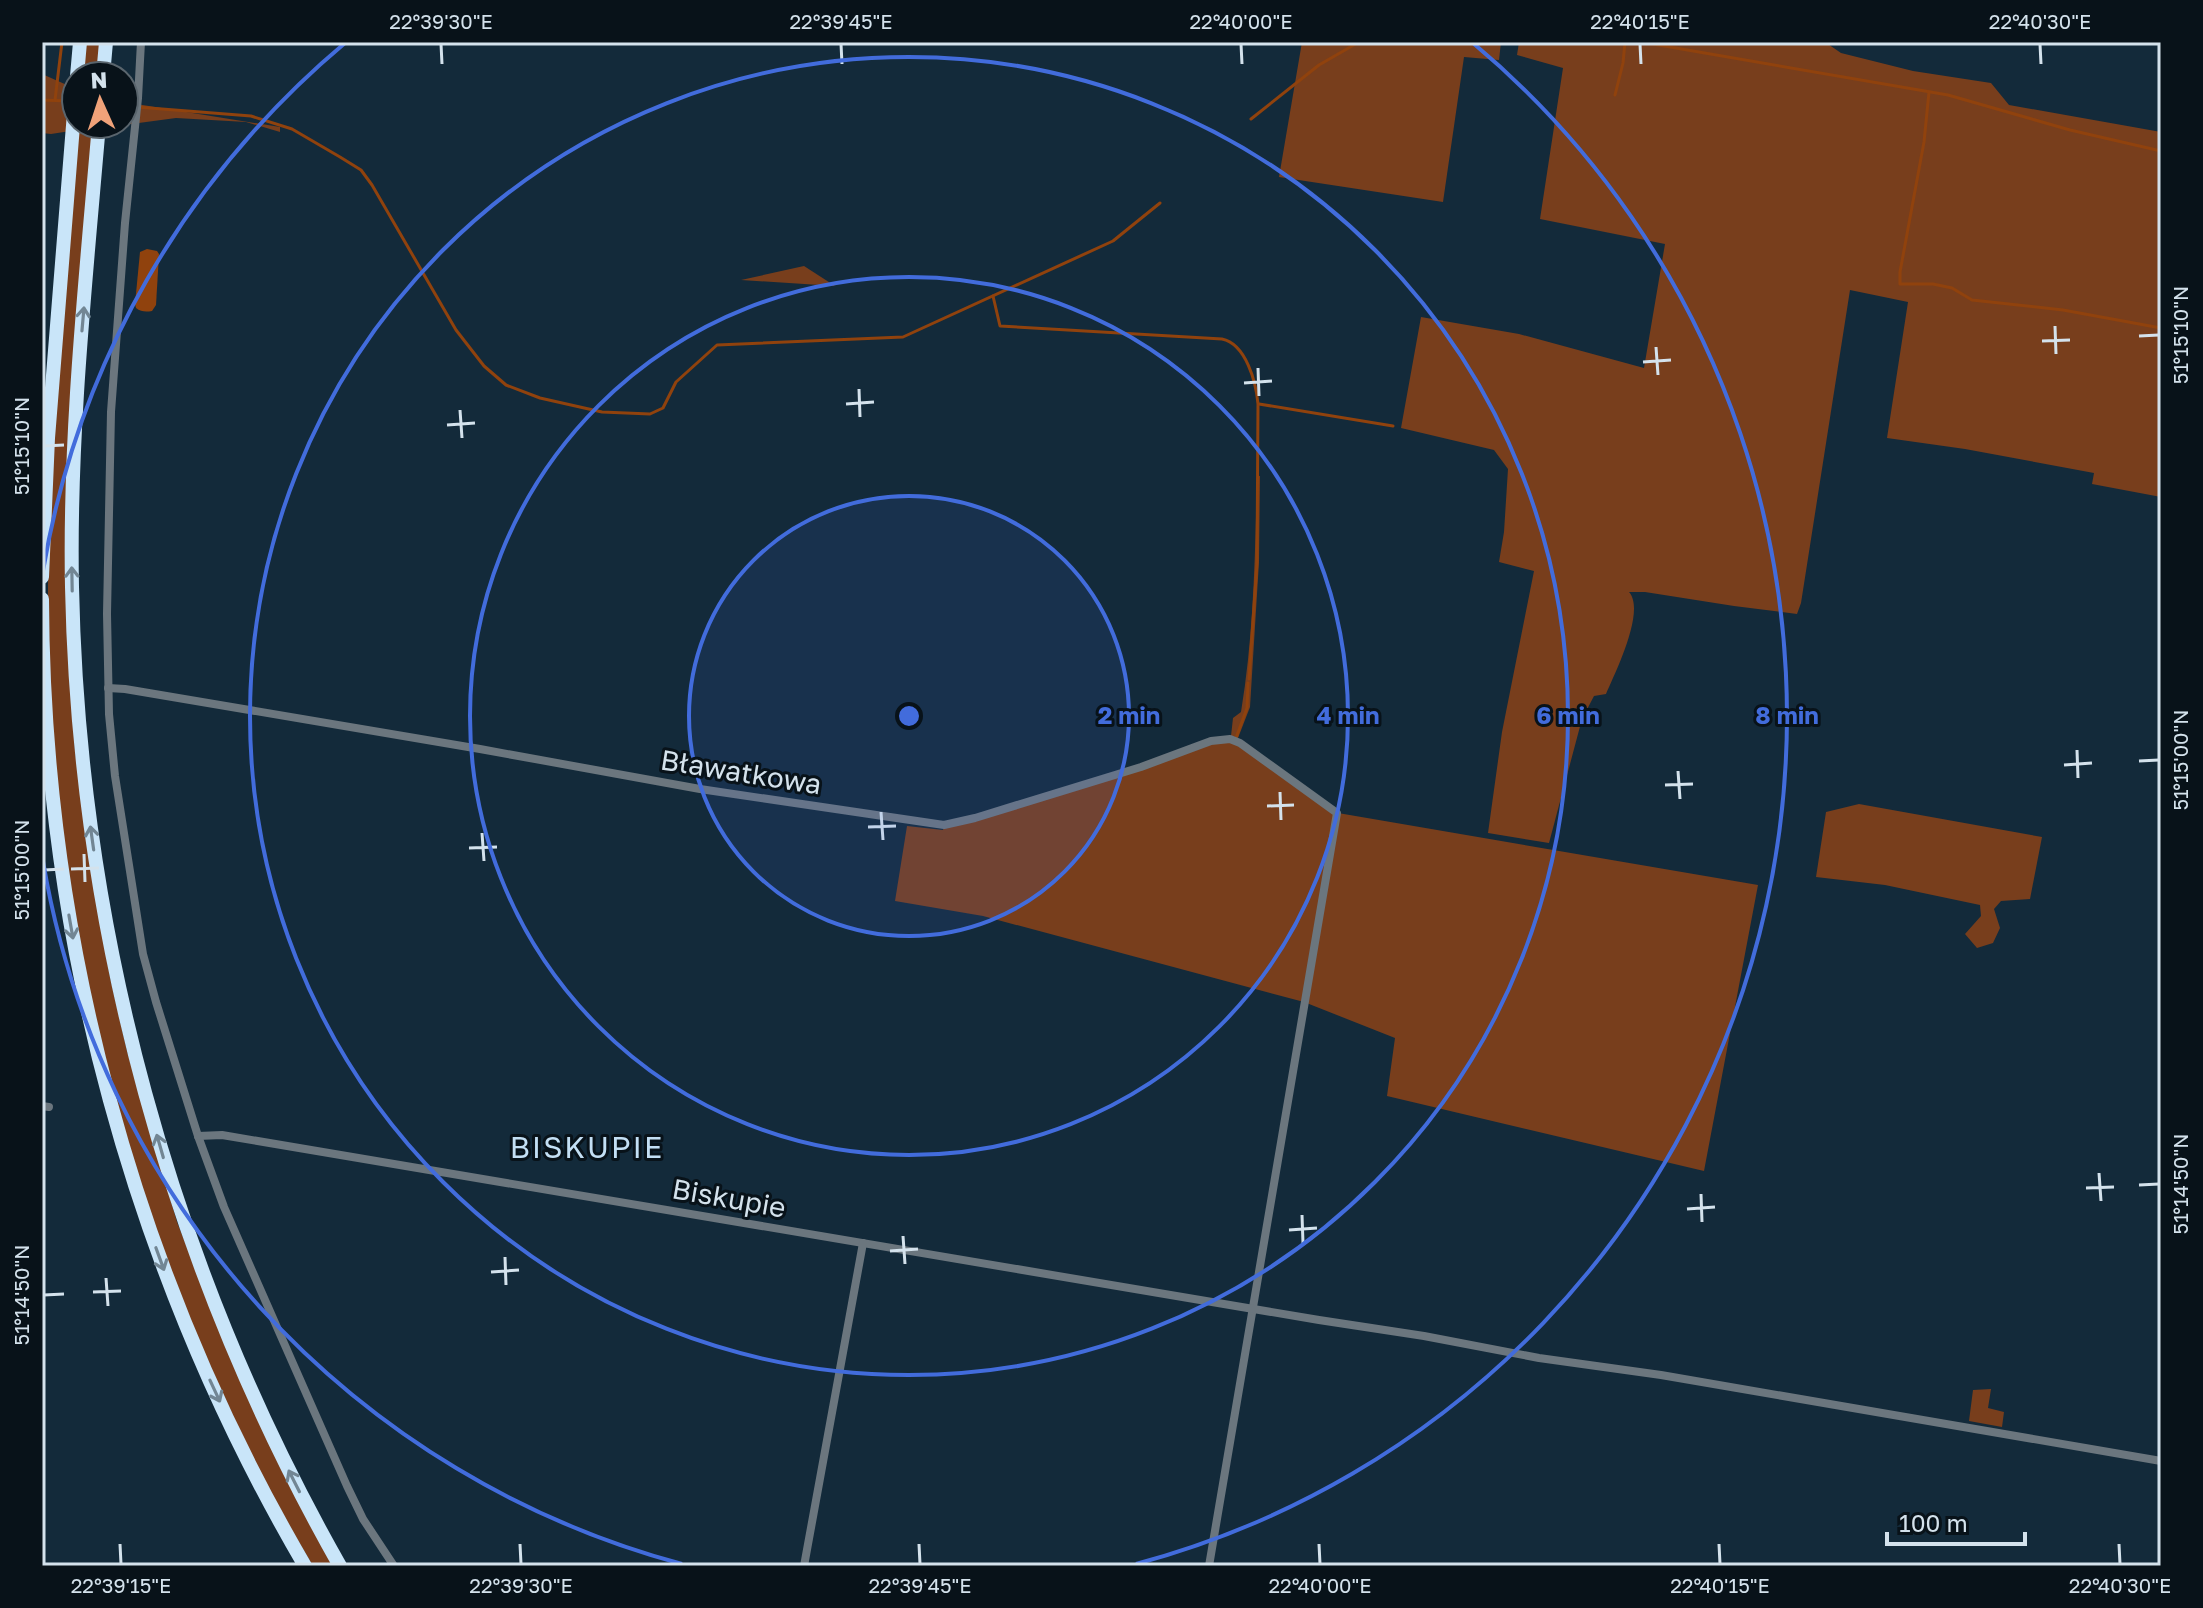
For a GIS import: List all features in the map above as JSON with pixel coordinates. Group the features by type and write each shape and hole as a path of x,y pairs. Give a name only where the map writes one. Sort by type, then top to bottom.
{"highway":[{"path":"42,577 47,453 72,140"},
{"path":"98,140 76,417 72,586 81,747 100,890 133,1051 183,1220 250,1388 291,1476 342,1566"},
{"path":"42,599 46,717 59,850 76,957 105,1085 133,1179 170,1284 210,1381 297,1566"},
{"path":"269,1502 305,1566"}],"street":[{"path":"141,42 111,412 107,565 108,688 115,776 143,954 198,1136 224,1207 347,1486 363,1519 394,1566"},
{"name":"Bławatkowa","path":"108,688 309,719 700,789 944,825 1141,767 1211,741 1230,739 1240,743 1337,813 1253,1309"},
{"name":"Biskupie","path":"198,1136 222,1135 2161,1461"},
{"path":"804,1566 863,1243"},
{"path":"1209,1566 1253,1309"}],"shaded area":[{"path":"85,42 101,42 99,60 83,60"},
{"path":"1302,42 1501,42 1499,60 1464,57 1443,202 1279,177"},
{"path":"1519,42 1825,42 1841,53 1913,71 1991,83 2009,105 2161,132 2161,497 2092,484 2094,473 1887,438 1908,302 1850,290 1797,614 1629,592 1633,601 1632,627 1606,694 1594,696 1582,719 1549,843 1488,833 1502,732 1534,571 1499,562 1508,469 1494,450 1401,428 1421,317 1519,334 1644,368 1665,244 1540,219 1563,68 1517,55"},
{"path":"42,74 60,82 60,133 42,133"},
{"path":"140,105 280,127 280,132 246,122 176,118 140,123"},
{"path":"76,140 93,140 67,613 75,751 95,894 127,1051 177,1222 233,1364 284,1474 333,1566 313,1566 282,1514 232,1414 182,1299 124,1132 83,959 57,783 50,694 48,547 62,309"},
{"path":"147,249 159,254 156,305 152,311 146,312 136,308 135,304 140,252"},
{"path":"804,266 835,286 741,280"},
{"path":"1257,476 1260,476 1259,562 1250,707 1238,738 1231,736 1233,718 1241,712 1249,653"},
{"path":"1230,739 1338,813 1758,885 1704,1171 1387,1096 1395,1038 1304,1002 983,916 895,901 907,826 943,830 944,825"},
{"path":"1859,804 2042,837 2030,899 2001,901 1994,909 2000,928 1993,943 1977,948 1965,934 1981,916 1980,905 1885,885 1816,877 1826,812"},
{"path":"1991,1389 1988,1408 2004,1412 2002,1427 1969,1421 1973,1390"}],"waterway":[{"path":"55,100 62,42"},
{"path":"1251,119 1319,65 1359,42"},
{"path":"1615,95 1625,42"},
{"path":"1641,42 1948,95 2070,130 2161,151"},
{"path":"1929,92 1924,142 1900,284 1933,284 1952,288 1972,300 2063,310 2161,328"},
{"path":"42,100 60,101"},
{"path":"140,107 251,116 292,129 361,170 456,330 484,366 506,385 540,398 602,412 650,414 663,408 676,382 717,345 903,337 1113,241 1160,203"},
{"path":"993,296 1000,326 1222,339 1230,342 1243,356 1252,375 1258,404 1257,563 1249,679"},
{"path":"1259,404 1393,426"},
{"path":"1236,738 1247,708 1248,683"}],"district":[{"name":"BISKUPIE","path":"587,1148"}]}
